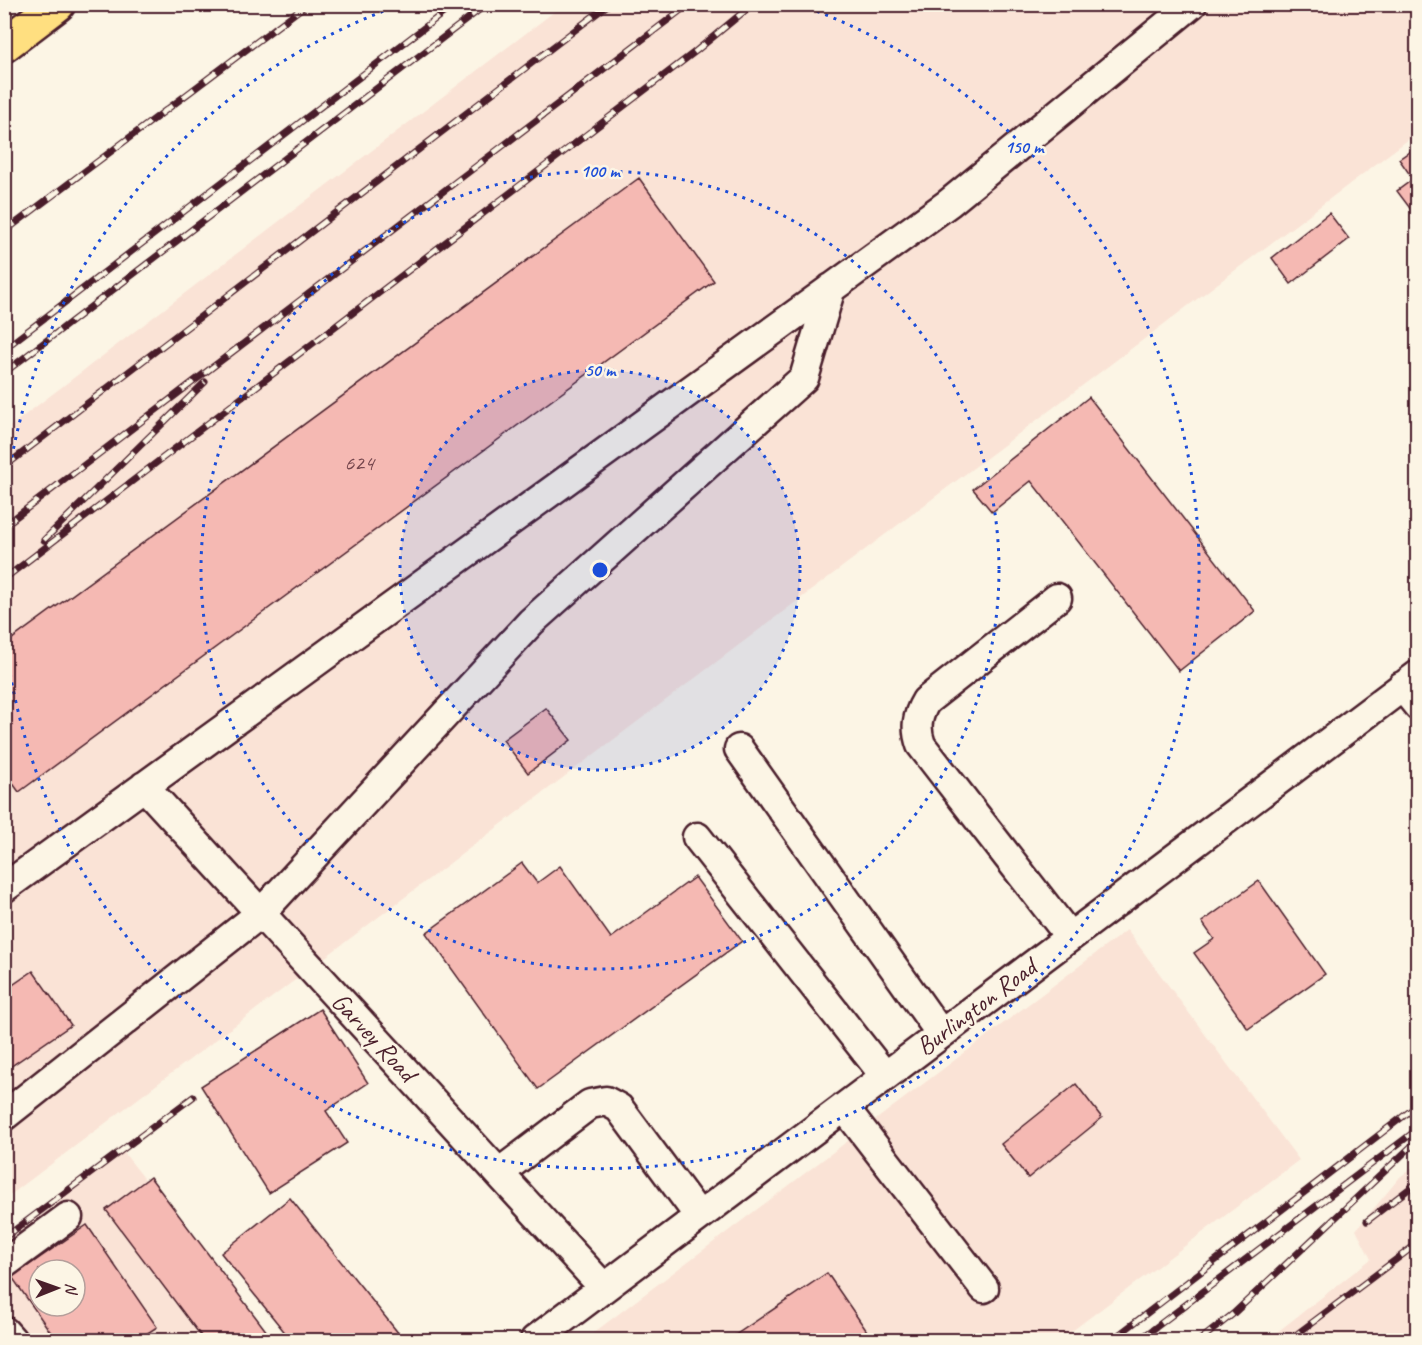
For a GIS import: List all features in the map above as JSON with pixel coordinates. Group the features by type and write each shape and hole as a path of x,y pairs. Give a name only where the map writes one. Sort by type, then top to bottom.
{"main road":[{"path":"4,45 58,4"}],"street":[{"path":"4,888 949,203 1192,4"},
{"path":"4,1116 261,913 531,622 804,378 831,288"},
{"path":"1057,598 926,700 920,710 917,733 921,745 1070,937"},
{"name":"Burlington Road","path":"535,1341 1070,937 1412,689"},
{"path":"739,749 940,1034"},
{"name":"Garvey Road","path":"144,786 604,1288"},
{"path":"697,837 885,1076"},
{"path":"500,1173 590,1104 606,1101 619,1108 699,1216"},
{"path":"844,1107 984,1288"},
{"path":"4,1264 68,1216"},
{"path":"4,1331 12,1341"}],"shaded area":[{"path":"563,5 1417,5 1417,133 5,1199 4,431"},
{"path":"1127,930 1299,1160 1060,1340 584,1340"},
{"path":"121,1149 272,1340 5,1340 5,1242"},
{"path":"1417,1164 1417,1340 1267,1340 1371,1259 1356,1230 1400,1177"}],"building":[{"path":"1418,146 1418,219 1397,191 1413,179 1399,159"},
{"path":"639,178 714,281 19,792 4,771 4,645"},
{"path":"1329,213 1349,239 1291,284 1272,258"},
{"path":"1089,397 1255,611 1179,671 1031,481 992,512 973,489"},
{"path":"546,708 571,740 528,773 503,740"},
{"path":"522,863 537,883 560,866 611,938 695,877 742,941 538,1089 426,933"},
{"path":"1259,881 1325,974 1248,1029 1194,953 1214,939 1202,922"},
{"path":"33,971 71,1025 4,1071 4,991"},
{"path":"320,1009 368,1083 326,1111 347,1143 269,1193 201,1086"},
{"path":"1076,1084 1102,1118 1028,1178 1001,1144"},
{"path":"150,1177 273,1340 204,1340 106,1210"},
{"path":"290,1198 403,1339 291,1340 221,1253"},
{"path":"87,1225 157,1327 137,1340 56,1340 41,1318 87,1318 87,1258 39,1258"},
{"path":"27,1267 27,1298 12,1277"},
{"path":"827,1273 873,1340 728,1340"}],"railway":[{"path":"4,232 307,4"},
{"path":"4,349 455,4"},
{"path":"4,373 487,4"},
{"path":"4,467 609,4"},
{"path":"4,526 689,4"},
{"path":"4,579 696,51 753,4"},
{"path":"44,540 205,382"},
{"path":"4,1238 193,1097"},
{"path":"1112,1340 1418,1105"},
{"path":"1139,1340 1418,1129"},
{"path":"1200,1340 1233,1314 1418,1140"},
{"path":"1367,1221 1418,1182"},
{"path":"1289,1340 1418,1243"}]}
